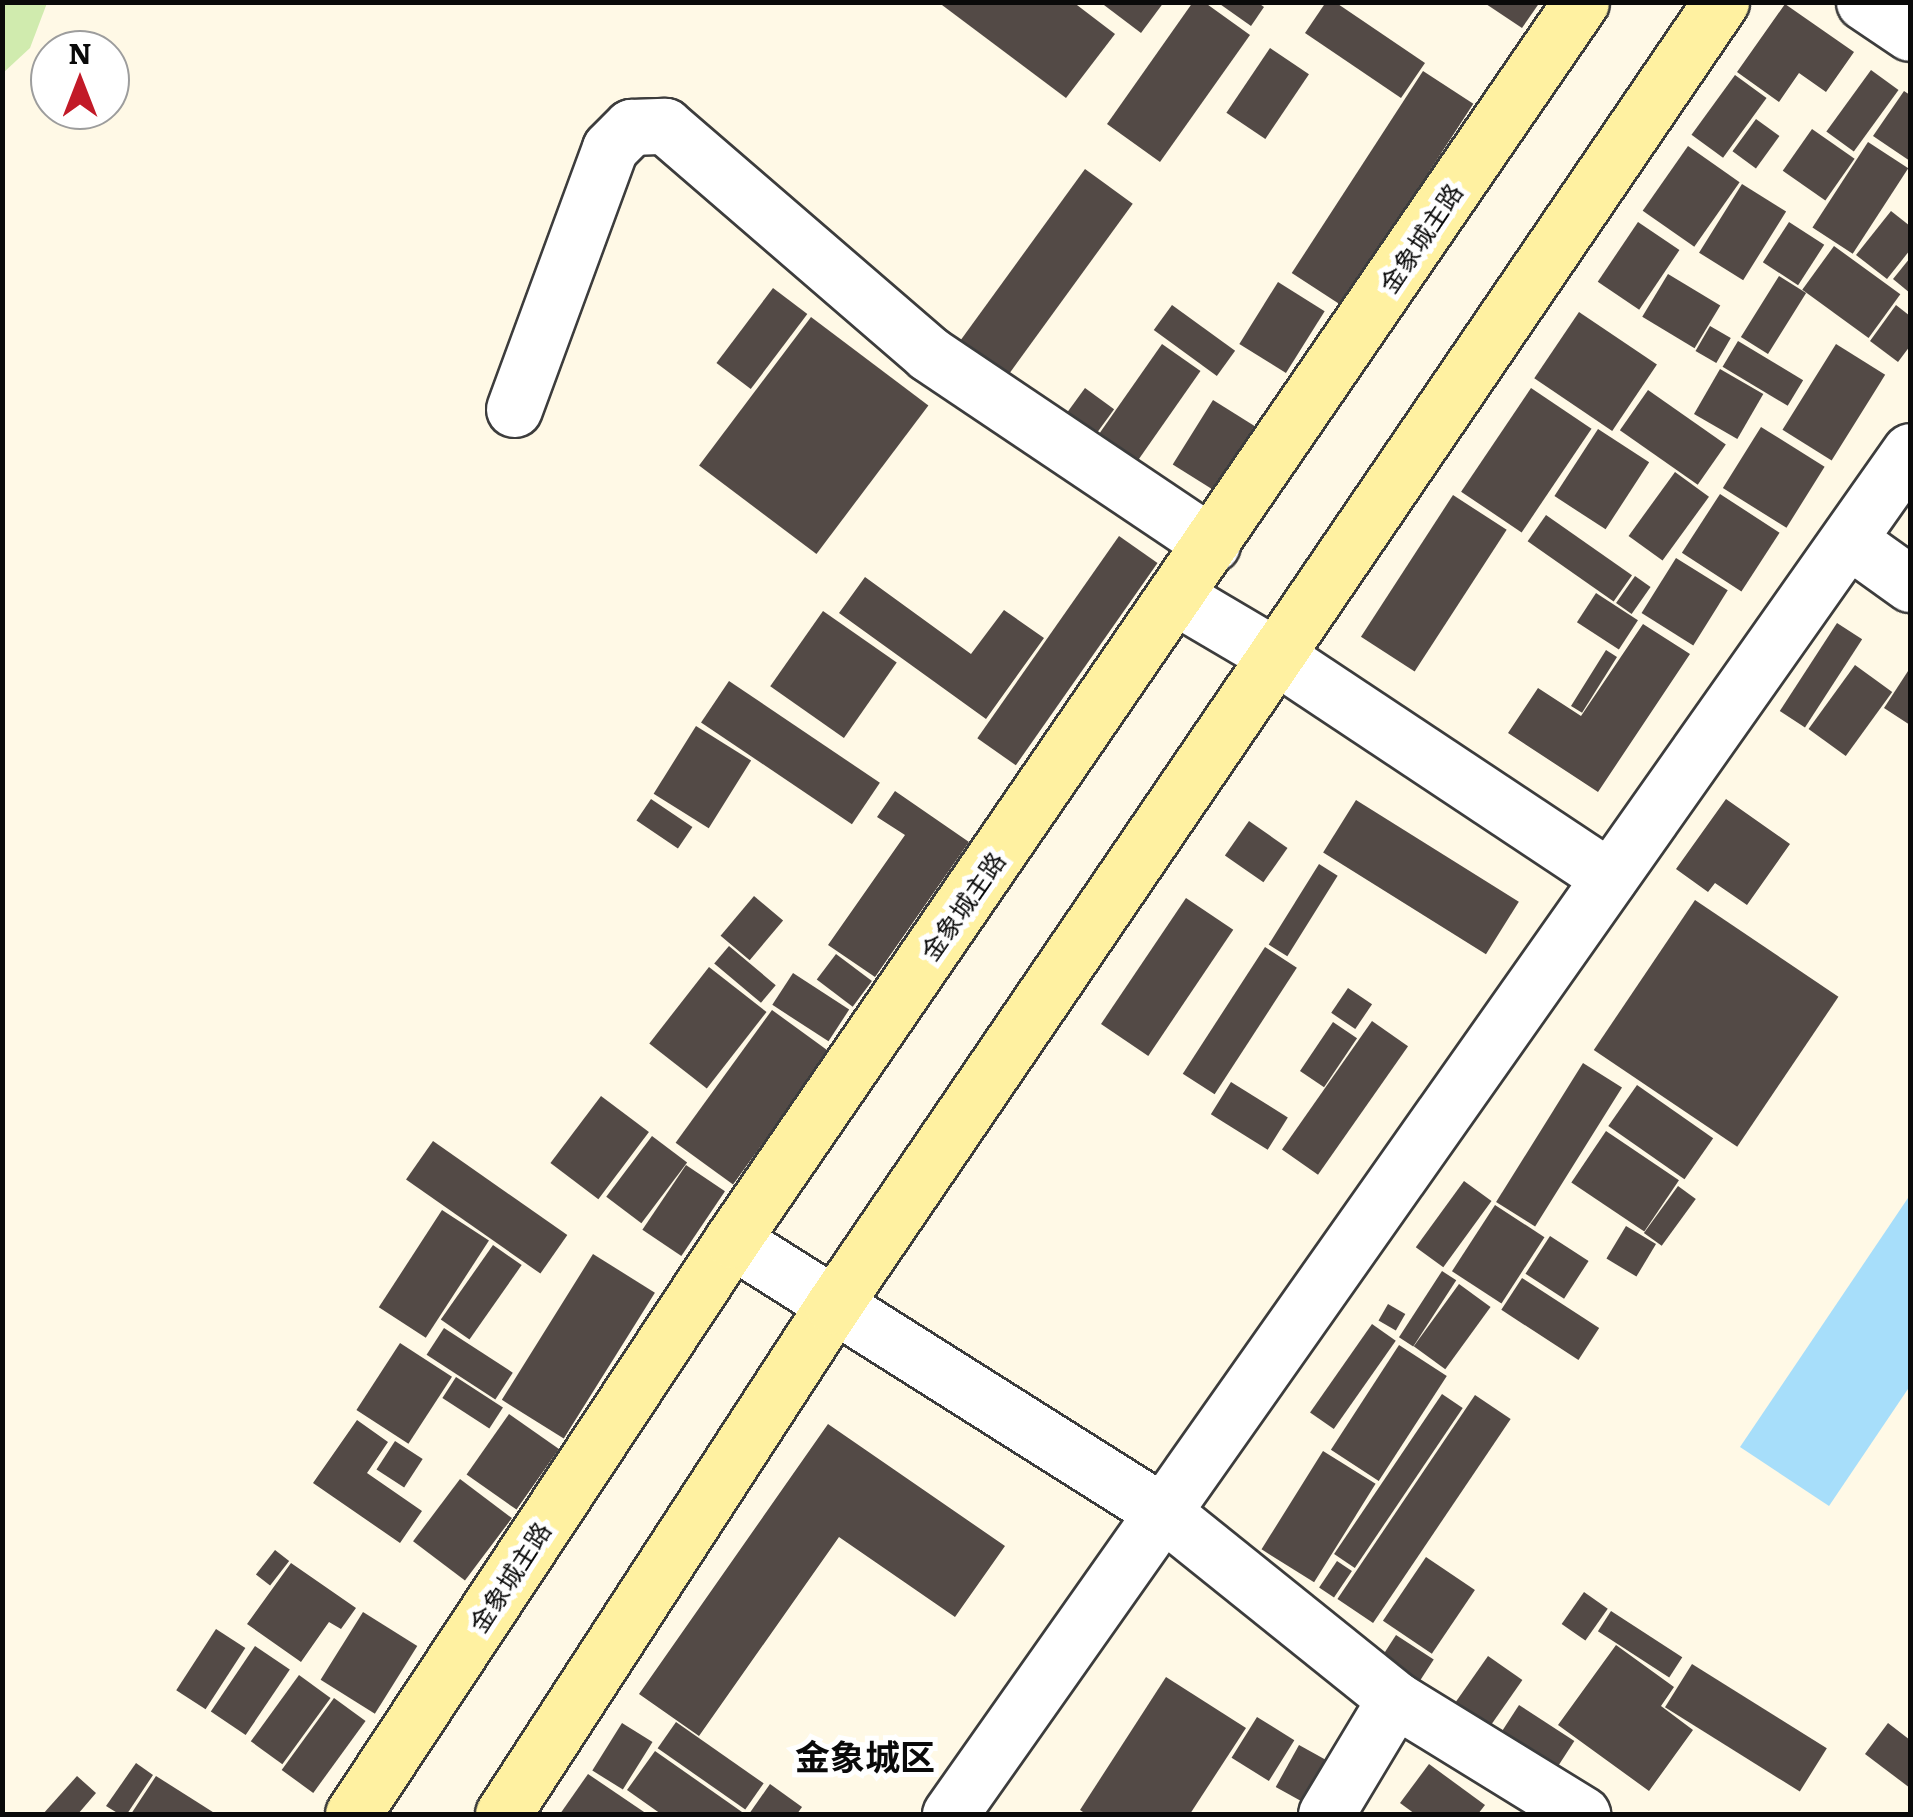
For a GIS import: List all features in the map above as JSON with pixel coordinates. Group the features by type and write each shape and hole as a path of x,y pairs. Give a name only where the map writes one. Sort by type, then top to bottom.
{"main road":[{"name":"金象城主路","path":"353,1814 732,1240 1581,2"},
{"path":"503,1814 832,1306 1721,2"}],"street":[{"path":"1864,2 1910,34"},
{"path":"514,408 610,148 631,127 665,126 929,354 1212,544"},
{"path":"950,1814 1910,451"},
{"path":"1850,541 1910,584"},
{"path":"1176,597 1276,656 1608,877"},
{"path":"732,1240 1164,1512 1395,1699 1582,1814"},
{"path":"1326,1814 1395,1699"}],"green space":[{"path":"3,2 47,3 37,30 30,30 30,48 3,73"}],"water":[{"path":"1910,1195 1910,1386 1829,1506 1740,1447"}],"building":[{"path":"938,2 1073,2 1115,34 1066,98"},
{"path":"1100,2 1164,2 1141,33"},
{"path":"1193,2 1204,2 1250,35 1160,162 1107,124"},
{"path":"1217,2 1257,2 1264,7 1251,26"},
{"path":"1326,2 1335,2 1425,63 1401,98 1305,33"},
{"path":"1483,2 1540,2 1522,28"},
{"path":"1785,4 1854,52 1826,92 1799,73 1779,102 1737,72"},
{"path":"1270,48 1309,74 1265,139 1226,113"},
{"path":"1871,70 1899,90 1854,151 1826,131"},
{"path":"1423,71 1473,104 1342,306 1292,273"},
{"path":"1735,75 1767,98 1723,158 1692,135"},
{"path":"1904,91 1910,95 1910,161 1873,136"},
{"path":"1756,119 1779,136 1756,168 1732,151"},
{"path":"1812,129 1855,159 1825,201 1783,171"},
{"path":"1868,142 1908,168 1853,254 1812,228"},
{"path":"1688,146 1740,182 1694,247 1643,211"},
{"path":"1085,169 1133,204 1001,385 953,350"},
{"path":"1742,184 1786,212 1743,280 1699,253"},
{"path":"1891,211 1910,226 1910,250 1887,279 1856,255"},
{"path":"1638,222 1679,250 1639,310 1598,282"},
{"path":"1789,222 1824,245 1798,285 1763,262"},
{"path":"1834,246 1900,294 1869,338 1802,290"},
{"path":"1910,258 1910,293 1893,279"},
{"path":"1668,274 1720,305 1695,348 1642,317"},
{"path":"1779,276 1806,293 1768,354 1741,337"},
{"path":"1278,282 1325,311 1286,373 1239,344"},
{"path":"773,288 807,314 751,389 716,363"},
{"path":"1172,305 1235,351 1217,376 1154,330"},
{"path":"1896,305 1910,316 1910,346 1898,362 1870,341"},
{"path":"1579,312 1657,365 1612,431 1534,378"},
{"path":"811,317 928,405 816,554 699,466"},
{"path":"1710,326 1731,338 1716,363 1696,351"},
{"path":"1738,341 1803,380 1788,406 1723,367"},
{"path":"1162,344 1201,371 1131,471 1092,444"},
{"path":"1836,344 1885,375 1832,460 1782,430"},
{"path":"1720,369 1763,394 1737,439 1694,414"},
{"path":"1085,388 1114,409 1086,448 1057,427"},
{"path":"1531,388 1592,429 1522,532 1461,492"},
{"path":"1648,390 1726,444 1698,485 1620,430"},
{"path":"1213,400 1255,426 1214,490 1173,464"},
{"path":"1761,427 1825,467 1786,528 1723,488"},
{"path":"1598,429 1649,462 1606,529 1554,496"},
{"path":"1675,472 1709,497 1663,561 1629,536"},
{"path":"1720,494 1780,533 1741,591 1682,553"},
{"path":"1453,495 1507,530 1415,672 1361,637"},
{"path":"1546,515 1632,575 1614,601 1528,541"},
{"path":"1119,536 1158,563 1016,765 977,738"},
{"path":"1676,558 1728,590 1693,645 1642,613"},
{"path":"1635,576 1651,587 1632,614 1616,603"},
{"path":"865,577 971,654 1004,610 1044,638 986,719 839,613"},
{"path":"1596,593 1638,620 1619,650 1577,622"},
{"path":"823,611 897,663 844,738 770,686"},
{"path":"1837,623 1862,639 1805,727 1780,711"},
{"path":"1643,624 1690,654 1598,792 1508,733 1538,688 1581,716"},
{"path":"1606,650 1617,657 1582,713 1571,706"},
{"path":"1855,665 1892,692 1846,756 1809,729"},
{"path":"1910,668 1910,725 1884,708"},
{"path":"729,681 880,783 852,824 701,722"},
{"path":"696,726 751,760 709,828 654,794"},
{"path":"895,791 969,842 875,977 828,945 905,835 877,817"},
{"path":"651,799 692,827 678,849 636,821"},
{"path":"1726,799 1790,844 1747,905 1715,883 1708,892 1676,869"},
{"path":"1356,800 1519,902 1486,954 1323,853"},
{"path":"1249,821 1288,848 1263,882 1225,855"},
{"path":"1319,864 1338,876 1287,956 1269,945"},
{"path":"754,896 783,920 750,960 721,936"},
{"path":"1186,898 1233,930 1148,1056 1101,1024"},
{"path":"1695,900 1838,997 1737,1147 1594,1050"},
{"path":"729,946 776,985 761,1003 714,964"},
{"path":"1265,947 1297,968 1215,1094 1183,1074"},
{"path":"836,954 872,981 853,1007 817,980"},
{"path":"709,967 767,1012 707,1088 649,1043"},
{"path":"793,973 849,1009 828,1041 772,1005"},
{"path":"1348,988 1372,1004 1355,1029 1331,1013"},
{"path":"772,1010 829,1052 733,1184 676,1143"},
{"path":"1372,1021 1408,1046 1318,1175 1282,1150"},
{"path":"1333,1022 1357,1038 1324,1087 1300,1071"},
{"path":"1583,1063 1622,1087 1535,1226 1496,1202"},
{"path":"1231,1082 1288,1118 1268,1150 1211,1114"},
{"path":"1637,1085 1713,1138 1685,1179 1608,1126"},
{"path":"601,1096 649,1132 598,1199 550,1163"},
{"path":"1606,1131 1679,1180 1644,1232 1571,1182"},
{"path":"652,1136 687,1162 641,1223 606,1197"},
{"path":"433,1141 567,1235 540,1274 406,1180"},
{"path":"686,1165 725,1191 681,1256 642,1230"},
{"path":"1464,1181 1492,1201 1443,1267 1416,1247"},
{"path":"1678,1186 1696,1199 1662,1246 1644,1233"},
{"path":"1495,1205 1544,1237 1501,1303 1452,1271"},
{"path":"442,1210 489,1240 426,1338 379,1307"},
{"path":"1626,1226 1656,1244 1636,1277 1606,1259"},
{"path":"1550,1236 1589,1261 1564,1299 1525,1274"},
{"path":"493,1245 522,1265 469,1340 441,1320"},
{"path":"593,1254 655,1293 564,1439 502,1400"},
{"path":"1442,1271 1456,1280 1413,1347 1399,1337"},
{"path":"1522,1278 1599,1328 1578,1360 1501,1310"},
{"path":"1459,1284 1491,1307 1445,1369 1414,1346"},
{"path":"1388,1304 1405,1314 1396,1330 1378,1320"},
{"path":"1372,1324 1396,1341 1334,1429 1310,1412"},
{"path":"444,1328 513,1373 495,1399 427,1355"},
{"path":"400,1343 452,1377 408,1444 356,1410"},
{"path":"1399,1345 1447,1376 1379,1481 1331,1450"},
{"path":"456,1377 503,1407 489,1428 442,1398"},
{"path":"1442,1394 1463,1408 1355,1568 1334,1554"},
{"path":"1475,1395 1511,1419 1373,1623 1337,1599"},
{"path":"509,1414 559,1449 517,1510 467,1475"},
{"path":"357,1420 388,1442 367,1473 422,1511 400,1543 313,1483"},
{"path":"828,1424 1005,1546 955,1617 839,1537 699,1736 639,1694"},
{"path":"395,1441 423,1459 404,1487 376,1470"},
{"path":"1323,1451 1376,1484 1314,1582 1262,1549"},
{"path":"460,1479 512,1518 465,1580 413,1541"},
{"path":"275,1550 289,1561 270,1586 256,1574"},
{"path":"1426,1557 1475,1590 1432,1654 1383,1621"},
{"path":"1337,1561 1352,1571 1334,1598 1319,1588"},
{"path":"291,1563 356,1608 341,1629 329,1622 301,1662 247,1624"},
{"path":"1584,1592 1608,1609 1585,1641 1562,1624"},
{"path":"1611,1611 1682,1657 1669,1677 1598,1631"},
{"path":"363,1612 417,1646 375,1714 321,1680"},
{"path":"216,1629 245,1648 206,1709 176,1690"},
{"path":"1396,1635 1434,1660 1417,1686 1379,1661"},
{"path":"1616,1645 1674,1687 1661,1706 1693,1730 1649,1791 1558,1725"},
{"path":"255,1646 290,1669 246,1735 211,1711"},
{"path":"1488,1656 1522,1680 1489,1728 1454,1704"},
{"path":"1692,1664 1827,1748 1800,1792 1665,1707"},
{"path":"299,1675 331,1698 282,1764 251,1741"},
{"path":"1166,1677 1246,1728 1190,1814 1086,1814 1080,1810"},
{"path":"334,1698 366,1721 313,1793 282,1770"},
{"path":"1519,1705 1574,1741 1553,1774 1498,1738"},
{"path":"1257,1717 1294,1740 1269,1781 1232,1758"},
{"path":"676,1722 764,1783 745,1810 658,1748"},
{"path":"622,1723 653,1742 623,1790 592,1770"},
{"path":"1888,1723 1910,1740 1910,1788 1865,1754"},
{"path":"1299,1745 1328,1761 1305,1803 1276,1787"},
{"path":"655,1751 742,1812 661,1814 627,1790"},
{"path":"136,1763 153,1775 127,1814 119,1814 106,1806"},
{"path":"1429,1764 1485,1805 1478,1814 1415,1814 1400,1803"},
{"path":"588,1774 647,1814 560,1814"},
{"path":"77,1776 96,1793 78,1814 43,1814"},
{"path":"156,1776 216,1814 131,1814"},
{"path":"770,1784 802,1807 797,1814 749,1814"}],"district":[{"name":"金象城区","path":"865,1755"}]}
